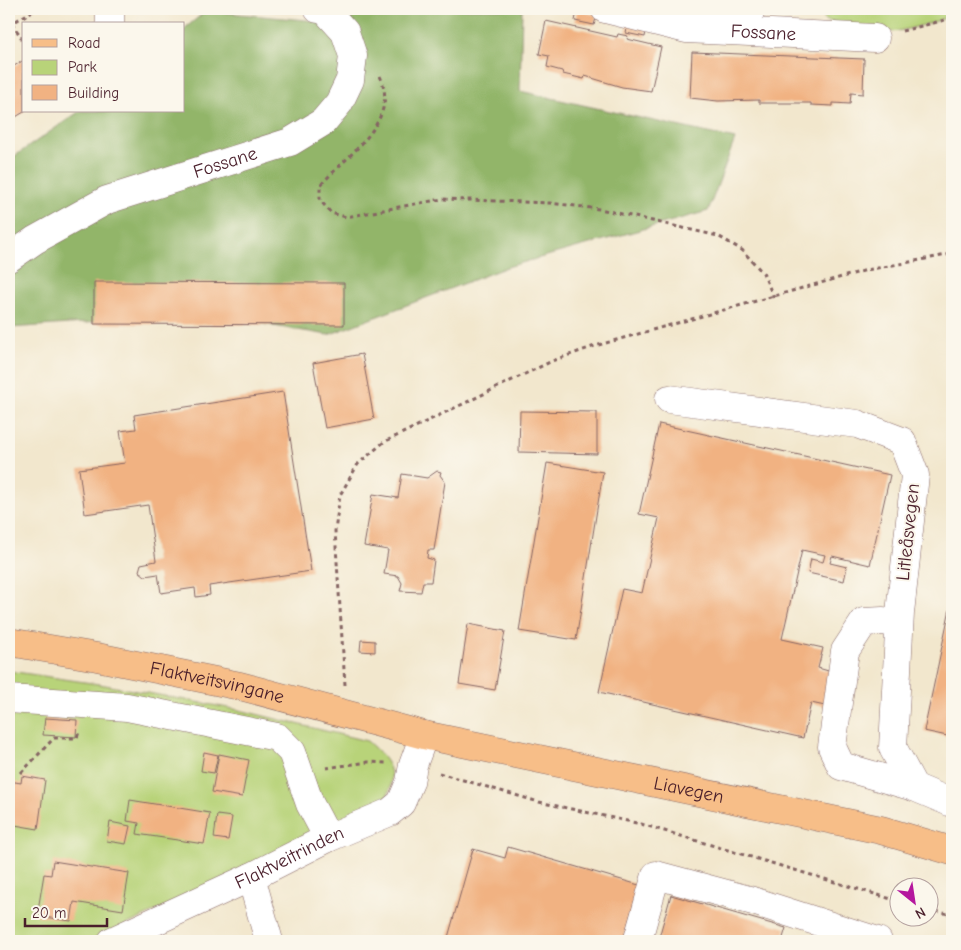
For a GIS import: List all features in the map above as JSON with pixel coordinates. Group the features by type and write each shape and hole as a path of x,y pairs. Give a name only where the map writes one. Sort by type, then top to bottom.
{"main road":[{"name":"Flaktveitsvingane","path":"9,642 240,686 424,734"},
{"name":"Liavegen","path":"424,734 881,830 952,851"}],"street":[{"path":"110,9 110,22"},
{"name":"Fossane","path":"9,258 35,240 107,200 290,142 323,122 339,103 350,80 353,56 345,32 323,9"},
{"name":"Fossane","path":"605,9 686,29 875,38"},
{"name":"Fossane","path":"653,20 747,9"},
{"name":"Litleåsvegen","path":"669,399 857,424 902,441 915,476 900,624 893,748 914,787"},
{"path":"900,624 883,621 864,622 844,651 832,747 841,766 914,787 952,803"},
{"path":"9,699 127,707 277,737 292,752 310,804 328,838"},
{"name":"Flaktveitrinden","path":"112,941 251,877 328,838 371,822 390,812 401,803 410,782 412,765 424,734"},
{"path":"638,939 656,875 753,901 878,941"},
{"path":"251,877 269,941"}],"path":[{"path":"22,39 10,24 36,9"},
{"path":"875,38 952,18"},
{"path":"353,56 373,62 382,82 386,101 373,132 320,186 320,200 331,213 346,217 442,199 550,203 600,209 718,236 742,250 763,273 774,298"},
{"path":"343,712 345,686 335,531 340,495 358,464 384,442 552,361 595,346 774,298 867,270 952,254"},
{"path":"21,773 54,738 77,738 78,732"},
{"path":"300,772 368,762 412,765 539,802 641,824 888,898"},
{"path":"938,912 952,915"}],"green space":[{"path":"332,9 522,9 520,91 735,139 708,211 507,267 328,335 207,315 9,328 9,160 79,112 185,112 185,28 206,11 317,21"},
{"path":"819,9 950,9 952,15 910,28 886,33 867,33 825,20"},
{"path":"9,671 105,685 239,710 367,741 383,756 390,770 391,778 388,795 383,806 91,941 9,941"}],"building":[{"path":"577,11 597,15 594,25 575,21"},
{"path":"546,21 617,37 618,34 628,36 627,39 661,47 651,91 622,87 585,76 584,79 563,74 562,71 547,67 549,56 539,54"},
{"path":"628,22 647,26 645,37 626,33"},
{"path":"692,52 864,59 863,94 851,93 850,104 833,103 833,106 811,105 811,103 759,103 759,100 718,101 690,98"},
{"path":"22,61 22,112 24,112 9,121 9,69"},
{"path":"94,282 344,283 344,325 94,324"},
{"path":"362,354 374,419 325,428 313,363"},
{"path":"283,392 311,571 209,586 210,595 196,597 195,588 161,593 158,574 145,576 139,571 141,564 156,561 148,505 85,514 79,469 125,463 120,431 136,429 134,415"},
{"path":"520,411 597,412 597,454 519,452"},
{"path":"659,424 890,475 870,565 832,556 830,563 847,567 844,581 808,573 811,559 823,562 825,555 802,550 782,639 823,648 818,668 832,672 825,706 811,703 803,738 599,692 622,589 642,593 659,518 639,514"},
{"path":"547,463 603,472 576,640 519,631"},
{"path":"437,471 441,472 440,475 445,482 434,550 428,550 427,558 434,560 431,582 423,582 421,592 400,591 402,583 398,576 384,574 388,550 364,546 373,494 398,498 402,474 427,478"},
{"path":"952,604 952,737 924,731"},
{"path":"468,624 505,631 495,690 459,684"},
{"path":"361,640 375,641 375,652 360,651"},
{"path":"45,718 77,720 76,737 43,735"},
{"path":"204,752 218,755 214,773 201,771"},
{"path":"219,754 249,760 242,797 212,792"},
{"path":"22,776 45,780 38,829 9,824 9,781 21,783"},
{"path":"130,800 210,813 204,844 137,834 139,823 127,821"},
{"path":"217,815 232,817 228,840 214,838"},
{"path":"110,822 130,826 126,844 107,841"},
{"path":"508,847 639,885 623,941 447,941 473,849 505,858"},
{"path":"53,861 129,873 123,910 74,902 71,921 37,916 44,874 51,875"},
{"path":"671,895 786,928 782,941 658,941"}]}
